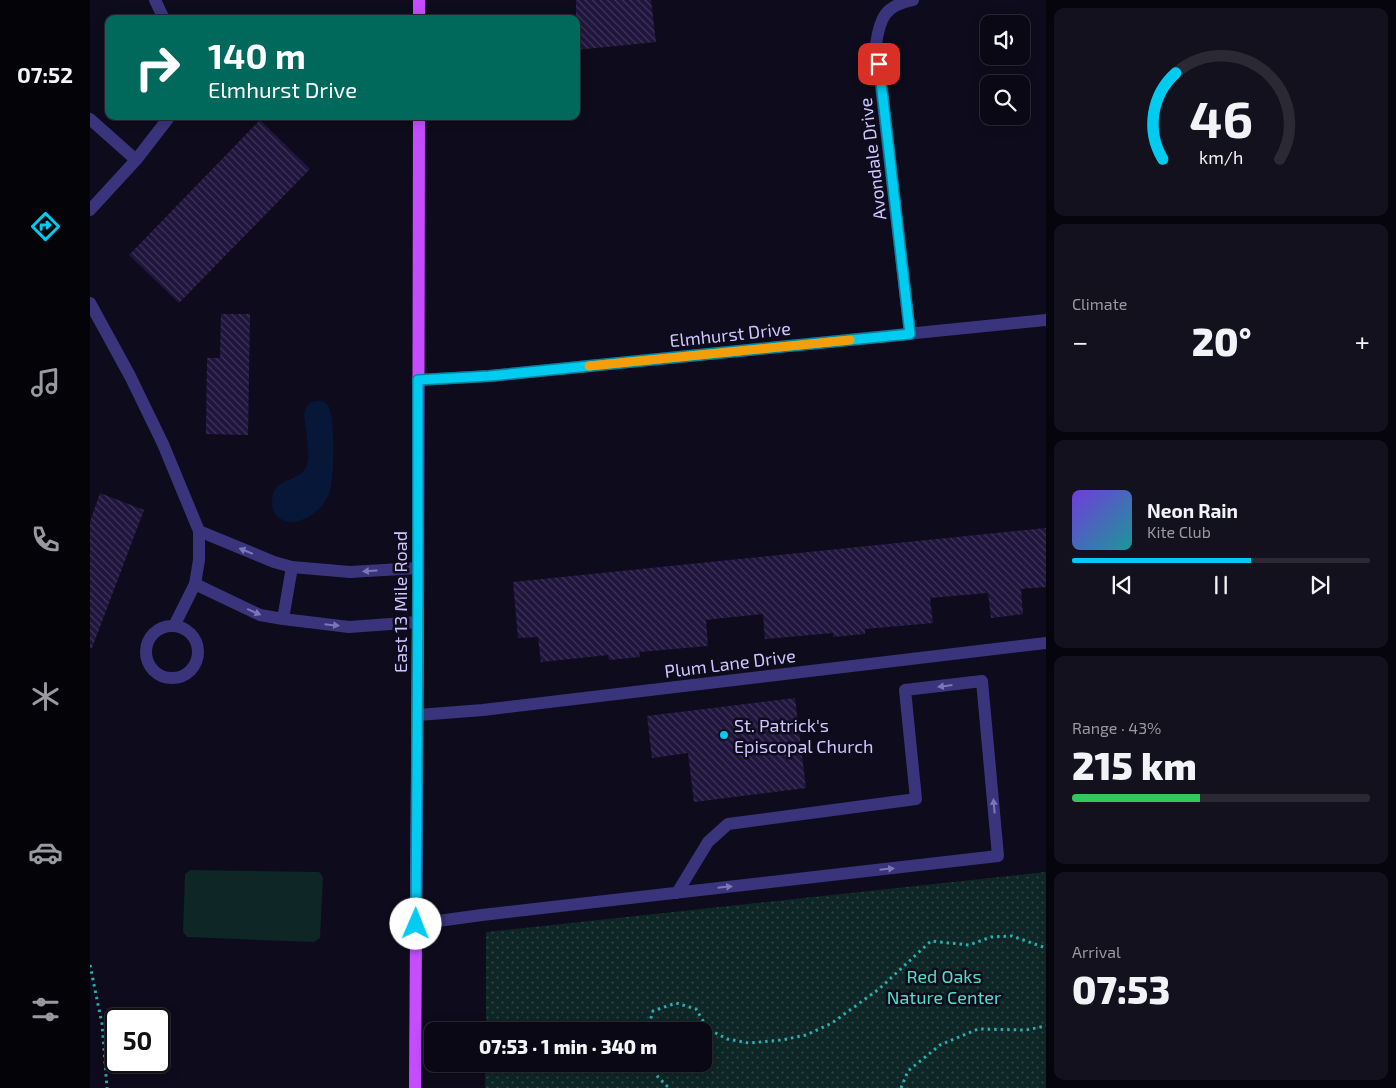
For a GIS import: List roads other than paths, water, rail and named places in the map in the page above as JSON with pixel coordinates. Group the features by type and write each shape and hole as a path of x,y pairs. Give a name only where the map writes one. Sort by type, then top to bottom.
{"main road":[{"path":"419,0 419,15"},
{"name":"East 13 Mile Road","path":"415,1088 419,120"}],"street":[{"path":"155,0 162,15"},
{"name":"Avondale Drive","path":"910,334 876,44 879,28 886,13 900,3 913,0"},
{"path":"90,119 136,160"},
{"path":"90,210 136,160 167,120"},
{"path":"90,303 130,376 163,444 198,532 199,560 195,584 174,626"},
{"name":"Elmhurst Drive","path":"418,380 489,376 1046,320"},
{"path":"198,532 274,562 292,567 350,572 418,568"},
{"path":"284,619 292,567"},
{"path":"195,584 260,615 349,626 418,622"},
{"path":"165,626 174,626 189,632 197,647 195,664 183,675 175,678 159,674 152,668 147,661 146,652 151,636 157,630 165,626"},
{"name":"Plum Lane Drive","path":"418,715 483,710 1046,643"},
{"path":"416,924 998,856 982,681 906,690 916,799 728,824 708,842 677,892"}],"water":[{"path":"316,401 327,404 332,420 333,460 330,491 323,505 310,516 294,522 286,521 279,518 273,510 274,493 282,483 304,471 307,465 308,448 304,415 309,403"}],"place":[{"name":"St. Patrick's Episcopal Church","path":"724,735"}],"park label":[{"name":"Red Oaks Nature Center","path":"944,986"}]}
